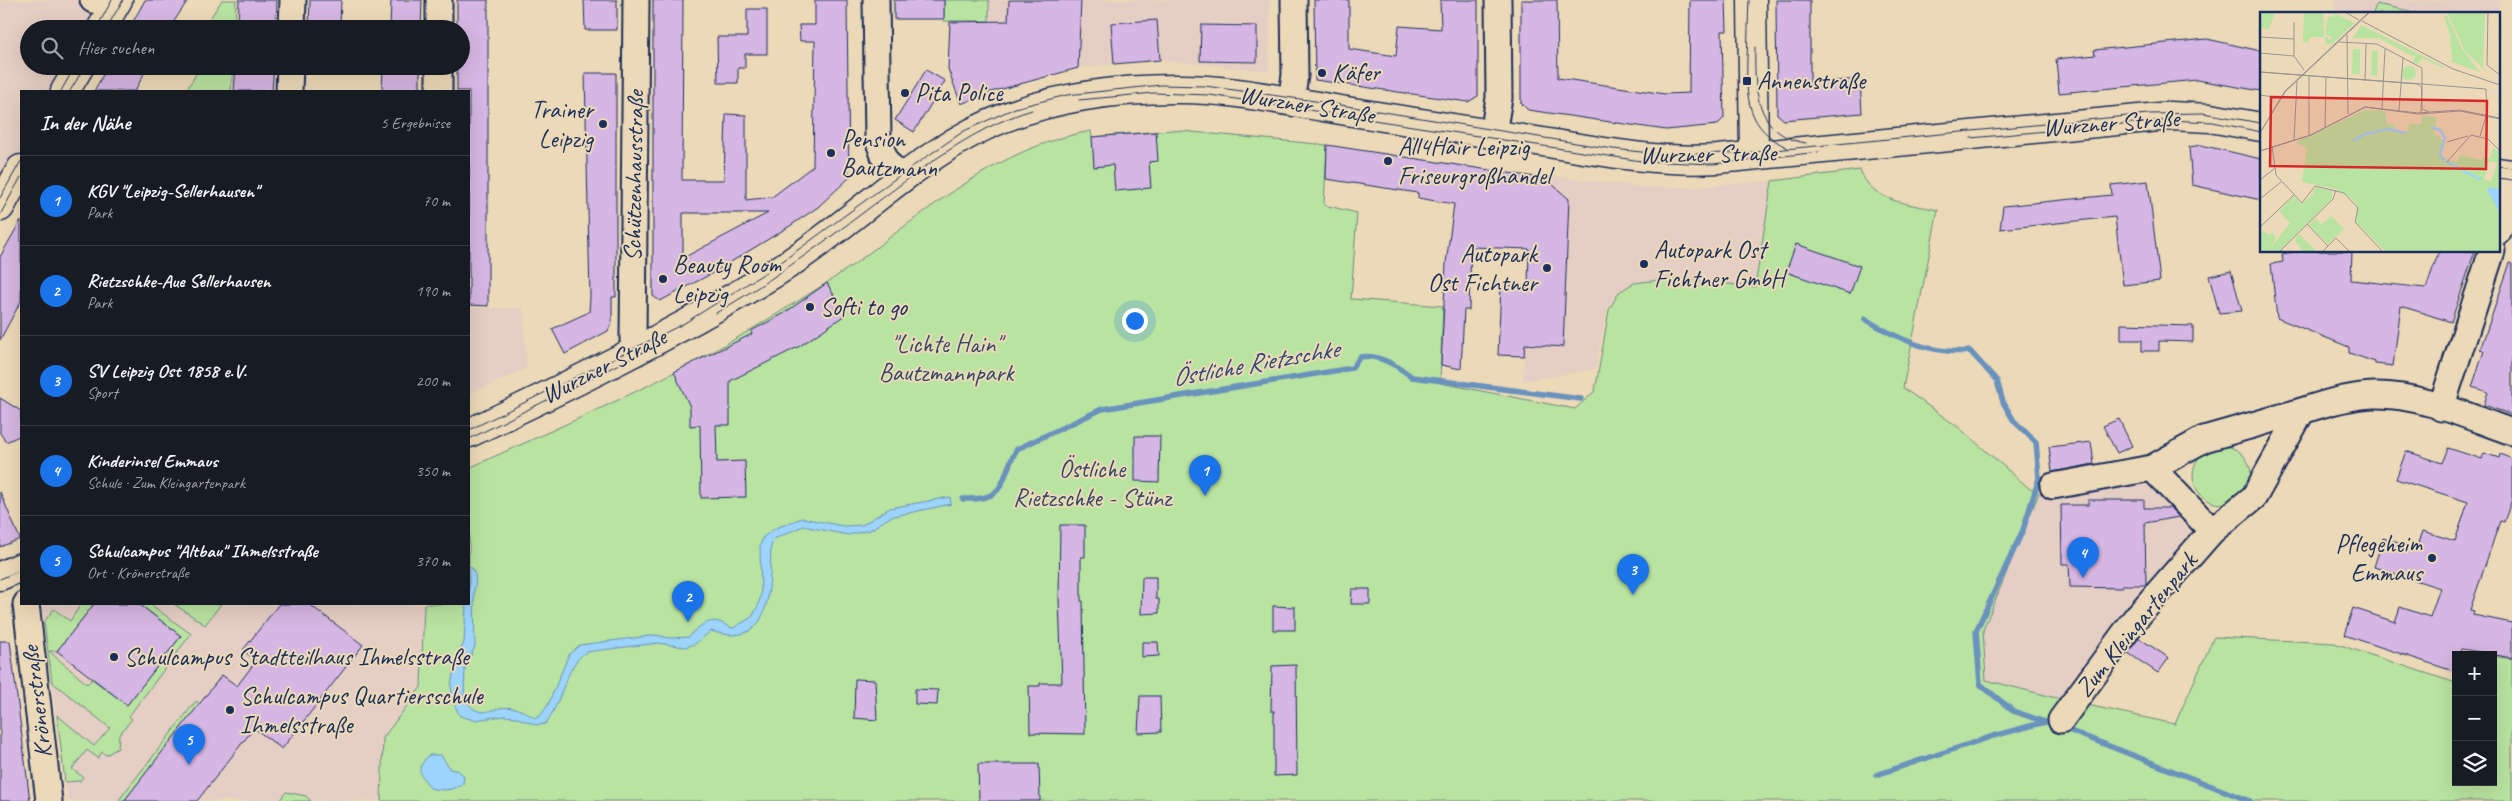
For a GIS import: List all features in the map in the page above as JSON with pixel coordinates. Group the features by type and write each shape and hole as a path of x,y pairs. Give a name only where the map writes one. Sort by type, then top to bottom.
{"main road":[{"path":"1752,0 1754,155"},
{"path":"66,90 75,75"},
{"name":"Wurzner Straße","path":"470,433 636,352 772,275 903,178 945,148 975,130 1044,103 1092,94 1180,88 1291,102 1638,157 1712,159 2170,116 2210,118 2260,127"},
{"path":"0,576 20,568"}],"street":[{"path":"292,20 293,0"},
{"path":"439,0 439,20"},
{"name":"Schützenhausstraße","path":"636,0 633,339 636,352"},
{"path":"876,0 878,139 886,162 903,178"},
{"path":"1291,102 1295,75 1294,0"},
{"path":"1493,134 1499,98 1498,0"},
{"path":"289,90 290,75"},
{"path":"439,75 439,90"},
{"path":"2500,226 2512,190"},
{"path":"2441,408 2492,252"},
{"path":"2053,486 2152,468 2204,439 2334,401 2372,395 2410,398 2512,432"},
{"name":"Zum Kleingartenpark","path":"2061,720 2135,619 2212,531 2254,497 2302,411"},
{"name":"Zum Kleingartenpark","path":"2152,468 2212,531"},
{"name":"Krönerstraße","path":"26,605 49,801"}],"shaded area":[{"path":"0,0 93,0 99,20 20,20 20,75 75,75 66,90 20,90 20,170 0,190"},
{"path":"989,0 1270,0 1269,71 1160,60 1078,68 990,93"},
{"path":"2335,0 2499,0 2499,12 2335,12"},
{"path":"2500,47 2502,140 2500,140"},
{"name":"Autopark Ost Fichtner GmbH","path":"1536,174 1641,187 1696,187 1772,181 1755,287 1676,278 1633,283 1618,292 1607,310 1595,369 1523,381 1530,210"},
{"path":"470,308 523,308 526,369 470,394"},
{"path":"2149,475 2196,530 2064,700 1986,680 1983,630 2039,493"},
{"name":"Schulcampus Quartiersschule Ihmelsstraße","path":"41,605 424,605 421,687 383,738 381,801 68,801"}],"green space":[{"path":"222,0 236,0 235,20 209,20"},
{"path":"944,0 989,0 989,21 944,21"},
{"path":"2376,4 2415,12 2374,12"},
{"path":"196,75 232,75 231,90 187,89"},
{"name":"Östliche Rietzschke - Stünz","path":"1172,130 1327,145 1324,205 1357,213 1351,299 1443,306 1440,383 1575,409 1595,391 1609,310 1619,292 1634,283 1676,278 1755,287 1772,181 1860,170 1873,189 1882,195 1903,203 1938,210 1903,388 1958,427 2030,489 2039,493 1983,630 1986,680 2064,700 2175,724 2214,637 2334,643 2452,682 2452,786 2497,786 2497,657 2512,659 2512,801 381,801 383,738 421,687 424,605 470,605 470,468 610,404 714,351 840,274 965,183 995,166 1025,151 1057,139 1091,131 1092,137"},
{"path":"2216,446 2228,446 2243,454 2251,469 2251,481 2243,496 2228,504 2216,504 2201,496 2193,481 2193,469 2201,454"},
{"path":"80,605 93,605 57,651 49,651 87,684 92,679 127,705 181,636 140,605 151,605 191,634 129,716 132,719 119,735 118,748 106,755 102,752 98,758 87,750 72,769 83,777 80,781 65,782 57,715 94,746 110,728 52,682 44,622 54,609 70,621"},
{"path":"175,605 220,605 205,625"},
{"path":"196,701 200,704 124,801 118,801"},
{"path":"286,792 306,796 311,801 279,801"}],"water":[{"path":"950,497 951,504 890,517 870,530 848,535 803,526 774,539 771,546 768,597 764,612 757,624 747,632 732,635 711,631 695,644 685,647 658,643 586,652 573,666 556,706 545,724 536,725 515,717 504,716 474,720 460,716 453,702 451,685 457,656 464,643 466,605 470,605 471,567 476,580 474,590 475,646 465,669 464,699 471,706 482,712 505,707 522,711 535,718 540,716 548,705 569,654 580,645 656,635 669,638 689,637 695,630 708,622 722,623 733,628 752,617 761,595 760,546 763,537 776,528 802,518 843,526 862,525 890,508"},
{"path":"429,755 441,755 450,769 459,771 464,776 463,784 447,790 430,788 420,771 422,764"}],"building":[{"path":"145,0 188,0 175,20 134,20"},
{"path":"239,0 277,0 276,20 238,20"},
{"path":"310,0 341,0 340,20 309,20"},
{"path":"391,0 422,0 421,20 390,20"},
{"path":"457,0 488,0 488,306 470,305 470,90 457,90 457,75 470,75 470,20 457,20"},
{"path":"584,0 617,0 617,30 585,30"},
{"path":"653,0 683,0 682,180 724,180 726,114 746,115 746,200 772,197 813,166 815,41 800,41 799,25 815,25 815,0 847,0 849,178 818,207 711,274 660,301 653,296","holes":["683,213 768,213 683,258"]},
{"path":"894,0 944,0 944,19 894,19"},
{"path":"1009,0 1081,0 1078,68 991,92 961,104 948,69 950,22 1008,21"},
{"path":"1314,0 1349,0 1349,49 1396,56 1399,26 1441,29 1440,0 1478,0 1478,96 1468,102 1315,80"},
{"path":"1521,0 1557,0 1558,78 1665,94 1689,93 1690,0 1726,0 1727,31 1722,31 1724,118 1717,125 1666,130 1528,110 1521,103"},
{"path":"1776,0 1810,0 1810,83 1860,79 1862,113 1784,120 1777,114"},
{"path":"747,9 767,9 767,54 745,54 745,68 738,68 738,83 718,83 717,37 747,37"},
{"path":"1157,20 1160,60 1114,64 1111,23"},
{"path":"1201,25 1257,26 1257,62 1200,61"},
{"path":"2207,39 2260,51 2260,91 2197,80 2059,93 2056,59 2095,55 2094,50"},
{"path":"926,70 945,81 914,132 895,120"},
{"path":"585,73 616,73 616,297 612,297 612,322 608,331 565,354 552,329 589,312"},
{"path":"103,75 143,75 136,90 95,90"},
{"path":"235,75 273,75 272,90 234,90"},
{"path":"383,75 420,75 420,90 382,90"},
{"path":"1156,132 1158,161 1149,162 1151,188 1115,191 1113,165 1094,167 1092,137"},
{"path":"1327,145 1535,177 1552,184 1569,199 1563,347 1525,344 1524,356 1498,355 1501,285 1528,287 1529,249 1471,247 1469,310 1464,310 1461,369 1441,365 1446,263 1454,204 1418,198 1418,193 1326,179"},
{"path":"2201,145 2260,159 2260,200 2192,185 2189,147"},
{"path":"2148,181 2160,281 2123,285 2115,217 2000,229 2003,206 2112,195 2111,185"},
{"path":"20,222 20,303 0,340 0,257"},
{"path":"1796,244 1860,266 1850,294 1786,272"},
{"path":"2293,252 2352,252 2351,280 2426,288 2439,252 2475,252 2451,322 2401,306 2393,366 2375,364 2375,362 2349,353 2349,347 2277,318 2271,264 2283,262 2282,254"},
{"path":"2510,263 2512,264 2512,415 2484,405 2488,392 2472,387 2484,351 2480,350"},
{"path":"2231,271 2242,311 2219,313 2209,276"},
{"path":"827,283 845,315 800,346 730,381 730,425 716,425 717,462 745,461 746,497 701,498 700,425 690,426 690,407 674,372 752,334 751,331 783,314"},
{"path":"2121,324 2193,326 2193,342 2159,341 2159,351 2142,351 2142,340 2121,340"},
{"path":"0,398 20,410 20,435 6,442 0,433"},
{"path":"2119,419 2132,446 2117,453 2103,426"},
{"path":"1135,436 1160,436 1159,482 1135,481"},
{"path":"2091,442 2094,464 2052,472 2049,447"},
{"name":"Pflegeheim Emmaus","path":"2448,448 2482,459 2484,453 2499,458 2500,454 2512,459 2512,499 2504,522 2500,521 2470,610 2474,611 2473,615 2512,623 2512,658 2497,655 2497,651 2462,649 2461,651 2452,651 2452,671 2344,635 2353,608 2395,622 2400,607 2430,617 2440,588 2374,567 2383,538 2417,549 2423,531 2455,541 2468,502 2396,479 2406,451 2442,463"},
{"path":"0,492 20,539 0,547"},
{"path":"2088,500 2144,500 2144,508 2170,508 2179,517 2145,523 2146,585 2122,585 2122,588 2070,587 2069,564 2062,564 2061,505 2088,505"},
{"path":"1060,525 1085,525 1085,557 1081,557 1081,601 1083,601 1085,734 1030,733 1029,686 1040,686 1040,683 1062,683 1059,599"},
{"path":"1142,577 1156,577 1156,599 1159,599 1159,613 1141,614"},
{"path":"1352,589 1370,589 1370,604 1351,604"},
{"name":"Schulcampus Stadtteilhaus Ihmelsstraße","path":"93,605 140,605 181,636 127,705 57,651"},
{"path":"278,605 310,605 363,645 282,749 254,728 197,801 124,801 222,675 237,686 256,661 243,650"},
{"path":"1273,606 1295,607 1295,630 1273,630"},
{"path":"2139,638 2169,658 2158,673 2128,653"},
{"path":"0,641 10,641 30,801 0,801"},
{"path":"1142,642 1158,642 1159,656 1142,657"},
{"path":"1296,665 1297,775 1274,776 1274,711 1271,711 1272,666"},
{"path":"855,679 875,680 877,720 854,718"},
{"path":"915,689 938,690 937,705 915,704"},
{"path":"1140,696 1160,696 1161,732 1138,733"},
{"path":"978,764 1039,764 1040,801 979,801"}],"waterway":[{"name":"Östliche Rietzschke","path":"1865,319 1903,339 1929,348 1956,352 1970,351 1997,381 2003,402 2014,421 2036,442 2039,478 2023,530 1976,631 1980,684 2013,711 2045,722"},
{"name":"Östliche Rietzschke","path":"963,499 978,499 996,492 1001,486 1017,449 1102,409 1352,368 1360,357 1381,359 1412,377 1581,399"},
{"name":"Östliche Rietzschke","path":"1876,775 1993,736 2045,722"},
{"name":"Östliche Rietzschke","path":"2063,728 2250,801"}],"tram line":[{"path":"101,20 112,0"},
{"path":"111,20 123,0"},
{"path":"1749,0 1748,99 1756,121 1764,131 1774,140 1788,148"},
{"path":"1755,47 1757,93 1767,120 1776,130 1789,138 1806,143"},
{"path":"62,90 70,75"},
{"path":"71,90 80,75"},
{"path":"470,430 683,324 776,266 900,175 964,131 1015,108 1067,95 1161,85 1205,86 1322,102 1613,149 1670,155 1754,152 2148,114 2203,113 2260,123"},
{"path":"1079,100 1154,93 1210,95 1641,161 1713,164 1819,152"},
{"path":"716,313 791,265 965,140 986,128 1032,110"},
{"path":"1971,138 2166,120 2213,122 2260,132"},
{"path":"0,198 20,163"},
{"path":"2500,166 2512,168"},
{"path":"2500,178 2512,180"},
{"path":"0,215 20,179"},
{"path":"470,438 659,344"},
{"path":"0,579 20,570"}],"place":[{"name":"Käfer","path":"1322,73"},
{"name":"Annenstraße","path":"1747,81"},
{"name":"Pita Police","path":"905,93"},
{"name":"Trainer Leipzig","path":"603,124"},
{"name":"Pension Bautzmann","path":"831,153"},
{"name":"All4Hair Leipzig Friseurgroßhandel","path":"1388,161"},
{"name":"Autopark Ost Fichtner GmbH","path":"1644,264"},
{"name":"Autopark Ost Fichtner","path":"1547,268"},
{"name":"Beauty Room Leipzig","path":"663,279"},
{"name":"Softi to go","path":"810,307"},
{"name":"KGV \"Leipzig-Sellerhausen\"","path":"1205,496"},
{"name":"Pflegeheim Emmaus","path":"2432,558"},
{"name":"Kinderinsel Emmaus","path":"2083,578"},
{"name":"SV Leipzig Ost 1858 e.V.","path":"1633,595"},
{"name":"Rietzschke-Aue Sellerhausen","path":"688,622"},
{"name":"Schulcampus Stadtteilhaus Ihmelsstraße","path":"114,657"},
{"name":"Schulcampus Quartiersschule Ihmelsstraße","path":"230,710"},
{"name":"Schulcampus \"Altbau\" Ihmelsstraße","path":"189,765"}],"park label":[{"name":"\"Lichte Hain\" Bautzmannpark","path":"946,358"}]}
